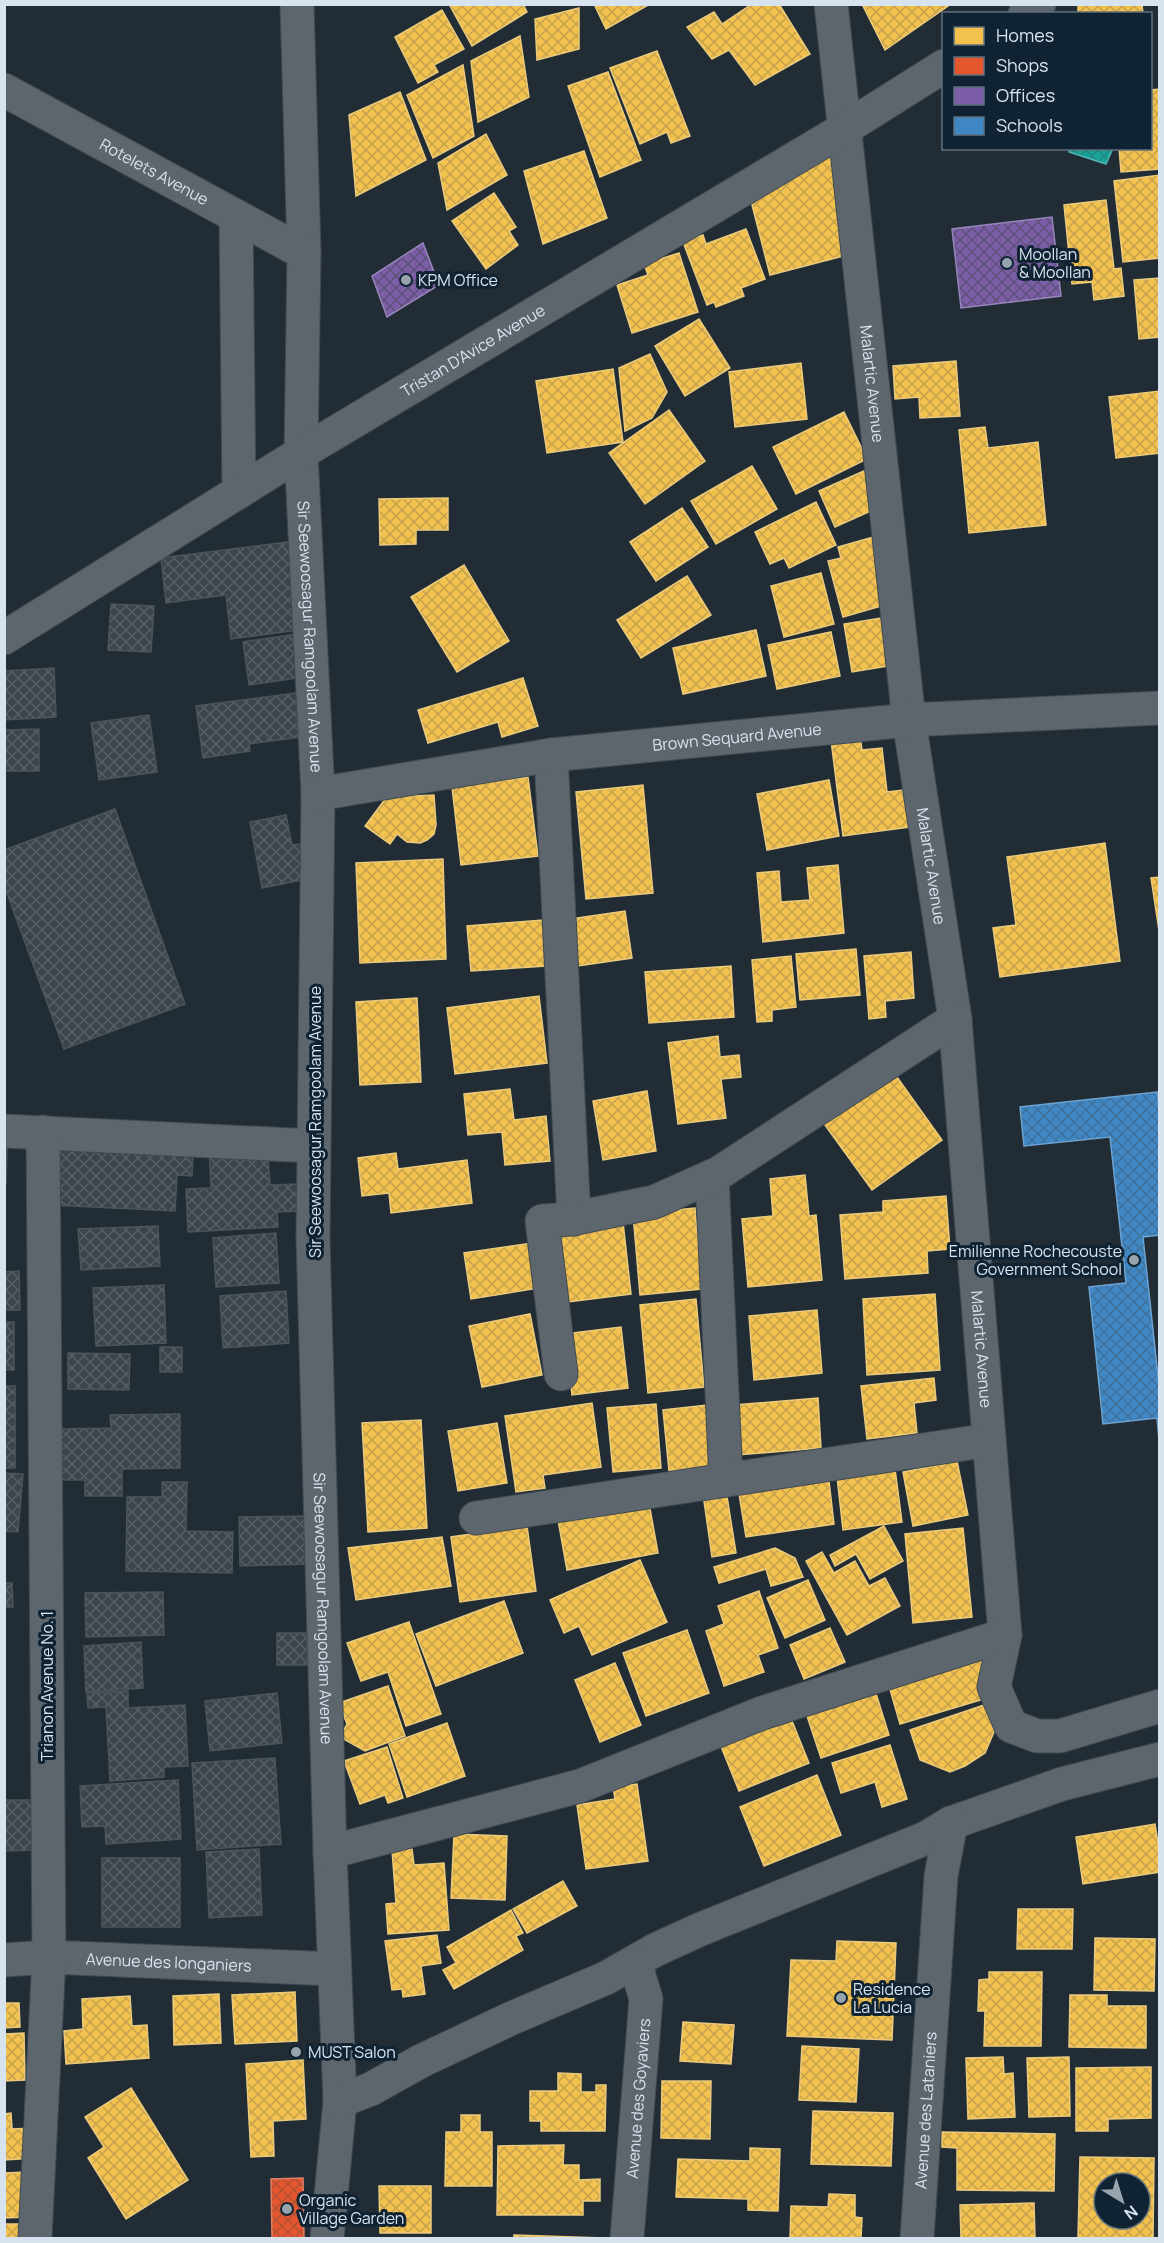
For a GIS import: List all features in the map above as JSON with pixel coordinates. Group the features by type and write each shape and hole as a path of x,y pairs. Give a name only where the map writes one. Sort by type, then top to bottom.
{"street":[{"name":"Malartic Avenue","path":"831,4 909,720 955,1019 1005,1635 994,1687 1011,1726 1037,1736 1060,1736 1160,1706"},
{"name":"Sir Seewoosagur Ramgoolam Avenue","path":"298,5 304,253 301,453 318,794 313,1239 330,1852 340,2101 327,2238"},
{"name":"Tristan D'Avice Avenue","path":"4,638 301,453 844,129 942,67"},
{"name":"Rotelets Avenue","path":"4,90 304,253"},
{"path":"236,216 239,492"},
{"name":"Brown Sequard Avenue","path":"318,794 551,755 909,720 1160,708"},
{"path":"551,755 574,1219"},
{"path":"561,1374 542,1221 574,1219 654,1202 712,1176 834,1100 955,1019"},
{"path":"4,1131 314,1146"},
{"name":"Trianon Avenue No. 1","path":"34,2238 49,1957 43,1132"},
{"path":"712,1176 726,1480"},
{"path":"476,1518 988,1440"},
{"path":"330,1852 580,1786 762,1713 1005,1635"},
{"path":"340,2101 371,2089 421,2061 512,2018 606,1978 701,1929 938,1830 1062,1784 1160,1759"},
{"name":"Avenue des Lataniers","path":"917,2238 941,1876 938,1830"},
{"name":"Avenue des longaniers","path":"4,1960 49,1957 334,1969"},
{"name":"Avenue des Goyaviers","path":"627,2238 646,1999 635,1962"}],"building: Homes":[{"path":"449,4 523,4 527,12 472,46"},
{"path":"594,4 650,4 606,29"},
{"path":"752,4 779,4 810,54 755,85 729,50 712,59 687,27 714,12 722,24"},
{"path":"862,4 951,4 885,50"},
{"path":"1078,4 1142,4 1143,12 1078,12"},
{"path":"579,8 579,49 537,60 535,19"},
{"path":"442,10 464,49 434,65 438,72 418,83 395,37"},
{"path":"520,36 529,97 478,122 471,61"},
{"path":"657,51 690,136 671,143 667,132 640,144 610,68"},
{"path":"463,65 474,136 433,158 407,95"},
{"path":"608,72 641,160 600,177 568,86"},
{"path":"1160,89 1160,169 1121,172 1119,150 1152,150 1152,90"},
{"path":"400,92 426,160 356,196 349,115"},
{"path":"486,134 507,175 447,210 438,163"},
{"path":"828,148 855,253 770,275 750,197"},
{"path":"584,151 607,218 543,244 524,171"},
{"path":"1160,175 1160,258 1123,262 1114,181"},
{"path":"494,193 516,227 509,231 518,245 486,269 452,221"},
{"path":"1106,200 1114,269 1121,268 1124,296 1094,300 1092,282 1072,284 1064,205"},
{"path":"746,229 765,279 741,288 744,296 716,307 714,302 707,305 683,242 703,235 706,244"},
{"path":"679,253 698,312 632,333 617,285 648,275 644,264"},
{"path":"1160,278 1160,337 1139,339 1134,280"},
{"path":"699,319 730,368 685,396 655,346"},
{"path":"650,354 667,392 652,418 625,431 619,368"},
{"path":"956,361 960,416 920,418 919,397 895,399 893,366"},
{"path":"801,363 807,419 735,427 729,372"},
{"path":"613,369 623,442 547,453 536,381"},
{"path":"1160,391 1160,453 1116,458 1109,397"},
{"path":"669,410 705,461 645,504 609,453"},
{"path":"844,412 867,459 796,494 773,447"},
{"path":"985,427 988,448 1038,442 1046,525 969,533 959,430"},
{"path":"752,466 777,509 716,544 691,501"},
{"path":"866,470 882,506 835,527 819,491"},
{"path":"448,498 448,530 416,530 416,544 380,545 379,499"},
{"path":"816,502 836,545 789,568 784,558 770,564 755,532"},
{"path":"682,508 708,547 656,581 630,542"},
{"path":"877,536 895,602 843,617 828,561 841,558 838,547"},
{"path":"464,565 509,641 457,672 411,597"},
{"path":"821,573 834,624 784,637 771,586"},
{"path":"687,576 711,615 641,658 617,620"},
{"path":"893,616 901,664 852,672 844,624"},
{"path":"756,630 766,676 683,694 673,648"},
{"path":"831,632 840,676 777,689 768,645"},
{"path":"523,678 538,726 502,737 498,722 428,743 418,710"},
{"path":"859,728 862,750 882,748 887,792 912,789 917,826 843,836 830,732"},
{"path":"528,777 538,856 461,865 452,787"},
{"path":"829,780 839,836 767,850 757,794"},
{"path":"401,784 414,796 434,795 436,825 434,834 420,843 407,842 397,834 390,844 365,826 395,786"},
{"path":"643,785 653,893 586,899 576,792"},
{"path":"1105,843 1120,961 1000,977 993,928 1016,925 1007,857"},
{"path":"443,859 446,959 360,963 356,863"},
{"path":"838,865 844,933 763,942 757,873 779,871 781,902 810,900 807,868"},
{"path":"1160,877 1160,937 1151,878"},
{"path":"625,911 632,958 578,966 571,919"},
{"path":"543,920 546,966 471,971 467,926"},
{"path":"856,949 860,995 800,1000 796,954"},
{"path":"911,952 914,998 885,1001 886,1017 869,1019 864,956"},
{"path":"791,956 796,1007 772,1010 772,1021 757,1022 752,960"},
{"path":"731,966 734,1017 649,1023 645,972"},
{"path":"539,996 547,1063 455,1074 447,1008"},
{"path":"417,998 421,1082 360,1085 356,1002"},
{"path":"718,1036 720,1057 739,1055 741,1077 721,1079 726,1118 678,1124 668,1043"},
{"path":"892,1070 942,1140 872,1190 822,1121"},
{"path":"510,1089 514,1120 546,1116 550,1161 505,1165 502,1132 468,1135 464,1094"},
{"path":"647,1091 656,1151 603,1160 593,1101"},
{"path":"396,1153 398,1169 467,1160 472,1203 391,1213 389,1193 362,1196 358,1158"},
{"path":"805,1175 809,1216 816,1215 822,1280 748,1287 742,1219 773,1216 770,1179"},
{"path":"946,1196 950,1249 927,1251 928,1273 845,1279 840,1215 883,1212 883,1201"},
{"path":"695,1208 702,1289 640,1295 633,1214"},
{"path":"623,1222 631,1294 560,1303 552,1231"},
{"path":"532,1243 539,1288 471,1299 464,1253"},
{"path":"935,1294 940,1370 867,1375 863,1299"},
{"path":"696,1299 704,1387 648,1393 640,1305"},
{"path":"817,1310 822,1373 754,1380 749,1316"},
{"path":"530,1314 542,1375 482,1387 469,1326"},
{"path":"621,1327 628,1388 572,1395 565,1334"},
{"path":"934,1378 936,1400 914,1403 917,1433 867,1439 861,1386"},
{"path":"818,1398 821,1448 737,1455 734,1405"},
{"path":"592,1403 601,1467 543,1475 545,1488 516,1492 505,1416"},
{"path":"656,1404 661,1468 613,1472 607,1408"},
{"path":"707,1405 713,1466 669,1471 663,1410"},
{"path":"421,1420 427,1528 368,1532 362,1423"},
{"path":"497,1423 507,1483 458,1491 448,1431"},
{"path":"957,1461 968,1515 913,1526 903,1472"},
{"path":"895,1469 902,1522 843,1530 837,1477"},
{"path":"829,1481 834,1524 746,1537 739,1494"},
{"path":"726,1490 736,1553 712,1557 703,1494"},
{"path":"649,1503 658,1553 567,1570 558,1520"},
{"path":"527,1526 536,1591 460,1602 451,1537"},
{"path":"884,1526 903,1561 870,1579 856,1554 835,1566 830,1555"},
{"path":"963,1528 972,1617 913,1623 905,1534"},
{"path":"442,1537 451,1586 356,1600 348,1548"},
{"path":"775,1548 795,1558 803,1577 771,1586 766,1569 719,1583 714,1567"},
{"path":"822,1552 834,1573 855,1561 869,1586 885,1578 900,1606 847,1635 806,1561"},
{"path":"640,1560 667,1622 592,1655 579,1626 564,1633 550,1600"},
{"path":"808,1580 825,1620 785,1638 767,1598"},
{"path":"759,1591 778,1648 758,1655 764,1672 724,1686 706,1631 724,1624 718,1606"},
{"path":"504,1601 523,1653 436,1686 416,1634"},
{"path":"409,1622 441,1714 406,1726 388,1672 361,1681 347,1643"},
{"path":"830,1628 845,1662 804,1679 790,1645"},
{"path":"687,1630 709,1693 646,1716 623,1653"},
{"path":"981,1651 994,1696 900,1724 887,1679"},
{"path":"615,1663 641,1725 600,1742 575,1680"},
{"path":"388,1686 405,1736 365,1751 340,1737 347,1724 339,1703"},
{"path":"874,1687 889,1735 821,1758 805,1710"},
{"path":"990,1703 997,1725 985,1753 965,1766 950,1772 920,1760 910,1730"},
{"path":"790,1716 809,1763 739,1791 720,1744"},
{"path":"447,1723 465,1776 407,1797 389,1744"},
{"path":"890,1745 907,1799 882,1807 875,1782 841,1793 832,1763"},
{"path":"387,1747 403,1798 388,1803 385,1795 360,1804 344,1761"},
{"path":"817,1775 841,1835 764,1866 740,1807"},
{"path":"637,1784 648,1861 586,1869 577,1805 615,1799 613,1787"},
{"path":"1155,1824 1160,1872 1083,1884 1076,1837"},
{"path":"454,1834 507,1836 505,1900 451,1898"},
{"path":"412,1849 414,1865 444,1863 449,1930 388,1934 386,1904 396,1903 392,1850"},
{"path":"563,1881 577,1906 527,1933 513,1909"},
{"path":"1018,1909 1073,1909 1072,1949 1017,1949"},
{"path":"511,1910 523,1933 516,1936 523,1950 454,1989 443,1970 456,1963 447,1947"},
{"path":"437,1935 441,1963 421,1966 425,1994 403,1997 402,1989 392,1990 385,1941"},
{"path":"1095,1938 1155,1939 1154,1991 1094,1990"},
{"name":"Residence La Lucia","path":"837,1941 896,1943 892,2040 787,2036 791,1960 836,1961"},
{"path":"989,1972 1042,1972 1041,2046 984,2046 985,2011 978,2011 979,1980 989,1979"},
{"path":"295,1992 297,2041 235,2044 232,1995"},
{"path":"219,1994 221,2043 174,2045 173,1996"},
{"path":"1070,1995 1107,1995 1107,2006 1146,2006 1146,2048 1069,2047"},
{"path":"130,1996 132,2026 147,2025 149,2058 66,2064 64,2031 83,2029 82,1999"},
{"path":"4,2003 19,2003 20,2027 4,2028"},
{"path":"683,2022 734,2025 731,2064 680,2061"},
{"path":"24,2033 25,2080 4,2081 4,2034"},
{"path":"802,2046 859,2049 856,2102 799,2100"},
{"path":"1003,2057 1004,2074 1013,2073 1015,2117 968,2119 966,2058"},
{"path":"1069,2057 1070,2116 1029,2117 1027,2058"},
{"path":"303,2060 306,2119 273,2121 274,2156 251,2157 246,2064"},
{"path":"1151,2067 1151,2118 1108,2119 1108,2131 1076,2131 1076,2068"},
{"path":"558,2073 581,2074 581,2092 596,2092 596,2085 606,2085 605,2131 541,2131 541,2121 530,2121 530,2091 558,2091"},
{"path":"662,2081 711,2081 710,2139 661,2138"},
{"path":"131,2088 188,2180 126,2219 88,2158 104,2147 85,2117"},
{"path":"813,2111 893,2113 891,2166 811,2164"},
{"path":"11,2113 12,2129 33,2128 35,2158 4,2160 4,2114"},
{"path":"461,2115 480,2115 480,2132 492,2132 492,2186 445,2186 446,2132 461,2132"},
{"path":"942,2132 1055,2134 1054,2191 957,2190 957,2148 942,2147"},
{"path":"564,2145 563,2165 579,2165 579,2180 600,2179 600,2201 583,2201 583,2215 497,2215 498,2146"},
{"path":"750,2148 780,2149 778,2211 748,2210 748,2199 676,2197 678,2159 750,2161"},
{"path":"1080,2157 1154,2158 1153,2238 1078,2238"},
{"path":"27,2172 27,2217 4,2218 4,2173"},
{"path":"379,2186 431,2186 431,2233 380,2233"},
{"path":"829,2194 855,2195 855,2217 862,2218 861,2238 790,2238 791,2206 828,2207"},
{"path":"1034,2203 1035,2238 961,2238 960,2205"},
{"path":"4,2224 21,2224 20,2238 4,2238"},
{"path":"514,2235 605,2238 514,2238"}],"building: Shops":[{"name":"Organic Village Garden","path":"303,2178 304,2238 272,2238 271,2179"}],"building: Offices":[{"name":"Moollan & Moollan","path":"1052,217 1061,296 961,308 952,229"},
{"name":"KPM Office","path":"423,243 439,285 387,317 372,276"}],"building: Schools":[{"name":"Emilienne Rochecouste Government School","path":"1157,1092 1160,1113 1160,1235 1143,1237 1160,1395 1159,1440 1157,1418 1103,1424 1089,1287 1126,1283 1110,1137 1024,1146 1020,1107"}],"building: Public":[{"path":"1070,150 1112,150 1106,164 1069,152"}],"building: Other":[{"path":"295,541 305,629 231,639 226,595 166,603 161,558"},
{"path":"111,604 154,606 151,652 108,650"},
{"path":"297,634 303,677 249,685 243,642"},
{"path":"54,668 56,717 4,720 4,671"},
{"path":"303,692 308,736 249,744 250,751 203,758 196,706"},
{"path":"149,715 157,772 99,780 91,723"},
{"path":"39,729 39,771 4,771 4,730"},
{"path":"115,809 185,1004 64,1049 4,885 4,850"},
{"path":"286,815 292,845 300,844 307,879 262,888 250,822"},
{"path":"54,1145 193,1152 192,1176 177,1175 175,1211 52,1205"},
{"path":"267,1146 270,1185 299,1184 300,1211 277,1212 278,1227 188,1232 186,1189 211,1188 209,1148"},
{"path":"4,1147 7,1147 6,1184 4,1184"},
{"path":"158,1226 160,1266 81,1270 78,1229"},
{"path":"276,1233 279,1283 216,1287 213,1238"},
{"path":"19,1271 20,1310 4,1310 4,1272"},
{"path":"164,1285 166,1343 96,1346 93,1288"},
{"path":"286,1291 289,1343 223,1348 220,1296"},
{"path":"4,1322 14,1322 14,1370 4,1370"},
{"path":"160,1347 182,1347 182,1372 160,1372"},
{"path":"68,1353 130,1354 129,1390 68,1389"},
{"path":"4,1386 15,1386 15,1468 4,1468"},
{"path":"180,1414 180,1468 122,1469 122,1496 85,1496 85,1480 60,1480 60,1429 111,1428 110,1415"},
{"path":"4,1473 23,1474 18,1532 4,1531"},
{"path":"162,1482 187,1482 186,1531 233,1532 232,1573 126,1571 127,1497 162,1497"},
{"path":"313,1516 314,1564 240,1566 239,1517"},
{"path":"4,1583 12,1583 13,1607 4,1607"},
{"path":"163,1592 164,1635 86,1637 85,1593"},
{"path":"277,1633 307,1633 307,1665 277,1665"},
{"path":"141,1642 143,1688 86,1692 84,1646"},
{"path":"128,1691 128,1708 185,1705 188,1766 164,1767 164,1777 110,1781 106,1707 88,1708 87,1693"},
{"path":"277,1693 282,1743 210,1751 205,1701"},
{"path":"275,1758 281,1844 197,1850 192,1763"},
{"path":"178,1780 181,1839 106,1844 105,1826 82,1827 80,1786"},
{"path":"4,1800 32,1800 34,1850 4,1851"},
{"path":"259,1849 262,1915 209,1918 206,1852"},
{"path":"102,1858 180,1858 180,1927 102,1927"}],"place":[{"name":"Moollan & Moollan","path":"1007,263"},
{"name":"KPM Office","path":"406,280"},
{"name":"Emilienne Rochecouste Government School","path":"1134,1260"},
{"name":"Residence La Lucia","path":"841,1998"},
{"name":"MUST Salon","path":"296,2052"},
{"name":"Organic Village Garden","path":"287,2209"}]}
